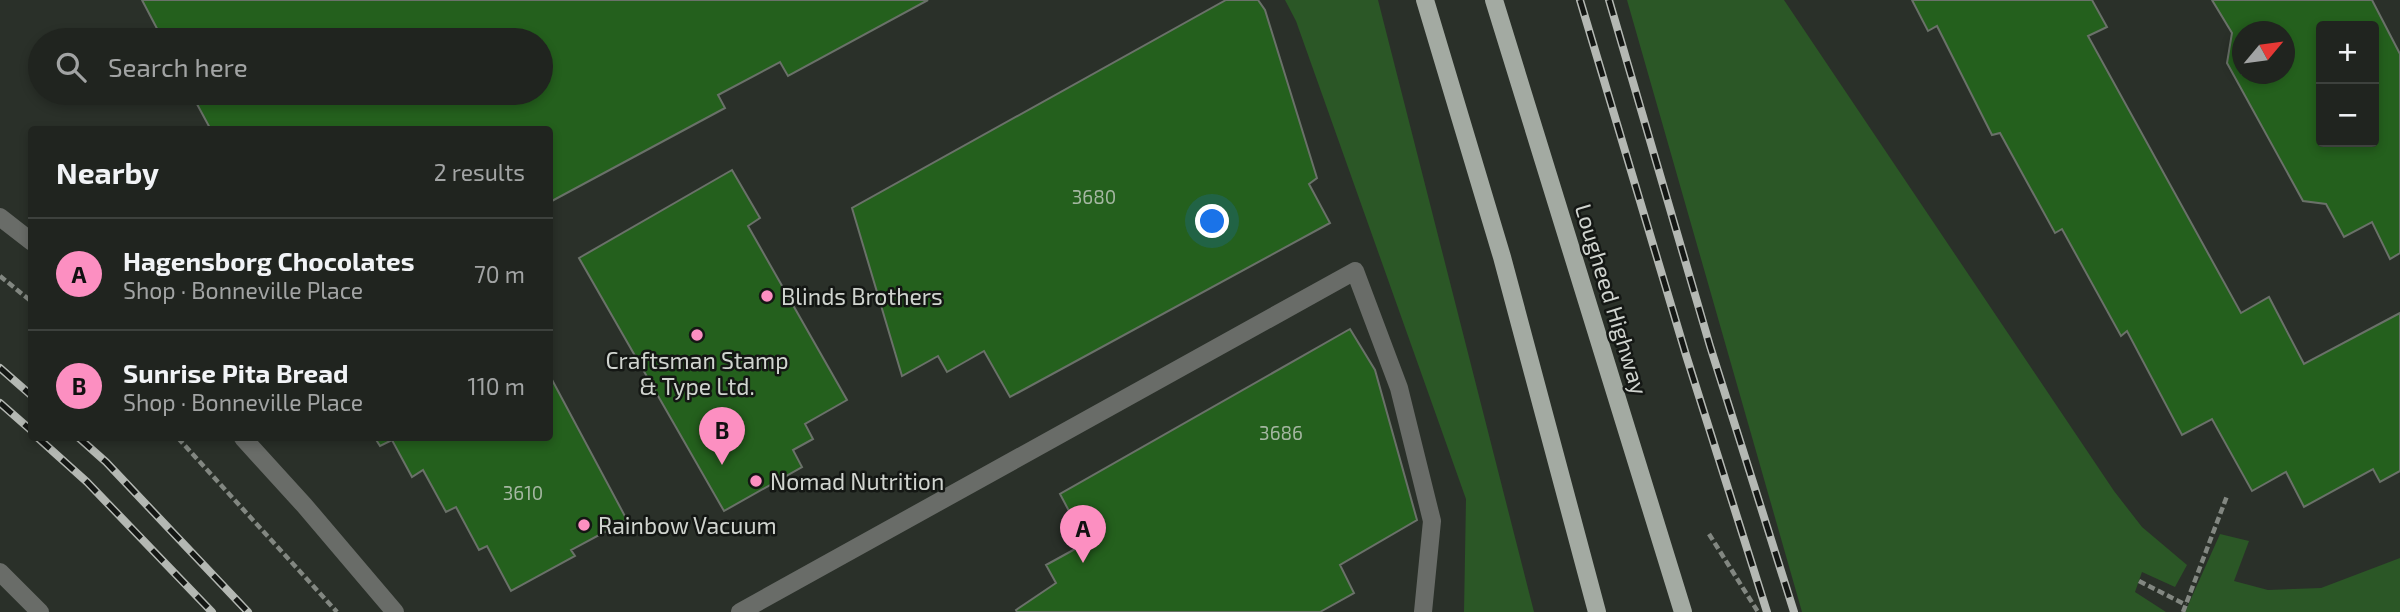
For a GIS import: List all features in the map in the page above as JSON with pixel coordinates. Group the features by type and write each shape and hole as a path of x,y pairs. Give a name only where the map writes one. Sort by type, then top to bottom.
{"main road":[{"path":"1425,0 1502,257 1597,612"},
{"name":"Lougheed Highway","path":"1494,0 1683,612"}],"street":[{"path":"0,217 28,239"},
{"path":"740,612 1355,271 1399,388 1432,521 1423,612"},
{"path":"246,441 395,612"},
{"path":"0,572 40,612"}],"path":[{"path":"0,276 28,299"},
{"path":"181,441 337,612"},
{"path":"2183,612 2227,496"},
{"path":"1709,534 1758,612"},
{"path":"2138,581 2186,605"}],"green space":[{"path":"1285,0 1378,0 1534,612 1464,612 1466,499 1296,21"},
{"path":"1627,0 1784,0 2114,491 2142,527 2187,565 2175,587 2142,572 2135,592 2166,612 1802,612"},
{"path":"2220,534 2249,541 2234,581 2268,590 2321,588 2400,558 2400,612 2185,612"}],"building":[{"path":"142,0 928,0 788,76 780,62 718,95 725,108 553,200 553,126 209,126 197,105 553,105 553,28 157,28"},
{"path":"1226,0 1258,0 1265,10 1317,178 1309,184 1330,223 1010,397 984,351 947,372 938,356 902,376 852,208"},
{"path":"1912,0 2092,0 2107,27 2088,36 2241,313 2269,297 2304,364 2400,313 2400,471 2380,482 2373,469 2304,507 2286,472 2252,491 2212,419 2182,435 2127,331 2121,336 2062,229 2055,233 2000,133 1992,135 1937,26 1928,31"},
{"path":"2212,0 2372,0 2400,54 2400,253 2390,259 2372,222 2344,237 2326,204 2303,201 2239,84 2295,84 2295,21 2232,21 2232,33"},
{"path":"2232,33 2232,72 2227,63"},
{"path":"732,170 760,218 748,226 847,400 805,424 813,439 793,450 802,467 724,511 579,258"},
{"path":"1350,329 1375,370 1417,520 1340,565 1354,593 1320,612 1017,612 1016,610 1056,583 1046,565 1086,543 1060,494"},
{"path":"553,382 627,520 571,550 575,556 511,591 487,546 479,550 456,507 446,512 423,470 412,477 393,441 553,441"},
{"path":"377,441 390,441 380,446"}],"railway":[{"path":"1580,0 1686,355 1767,612"},
{"path":"1609,0 1710,346 1794,612"},
{"path":"0,368 28,392"},
{"path":"0,403 28,428"},
{"path":"41,441 87,482 212,612"},
{"path":"82,441 106,462 248,612"}],"place":[{"name":"Blinds Brothers","path":"767,296"},
{"name":"Craftsman Stamp & Type Ltd.","path":"697,335"},
{"name":"Sunrise Pita Bread","path":"722,465"},
{"name":"Nomad Nutrition","path":"756,481"},
{"name":"Rainbow Vacuum","path":"584,525"},
{"name":"Hagensborg Chocolates","path":"1083,563"}]}
